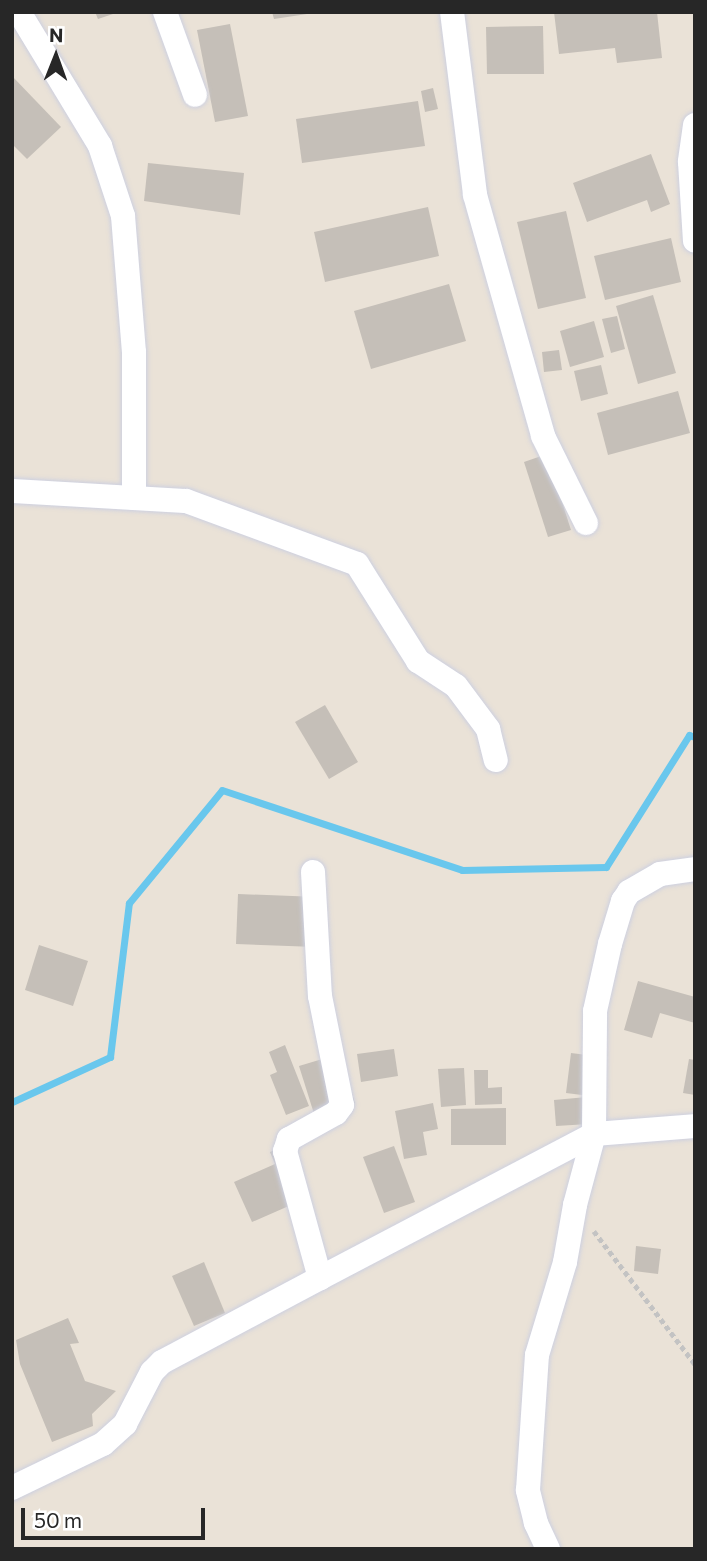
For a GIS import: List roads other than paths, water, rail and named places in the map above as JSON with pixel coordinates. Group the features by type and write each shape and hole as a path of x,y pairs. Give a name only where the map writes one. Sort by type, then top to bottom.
{"street":[{"path":"19,12 100,146 123,216 134,352 134,498"},
{"path":"165,12 195,95"},
{"path":"452,12 475,195 543,436 586,523"},
{"path":"695,125 692,161 695,241"},
{"path":"12,491 186,501 358,564 418,661 456,686 488,729 496,760"},
{"path":"548,1549 536,1523 528,1490 537,1355 565,1262 575,1205 594,1134 595,1011 623,901 638,884 660,874 695,869"},
{"path":"313,872 320,996 342,1105 336,1113 289,1139 285,1151 320,1278"},
{"path":"12,1489 103,1444 125,1424 152,1372 162,1363 320,1278 594,1134 695,1126"}],"waterway":[{"path":"12,1102 110,1057 129,903 222,790 462,870 606,867 689,735 695,737"}]}
